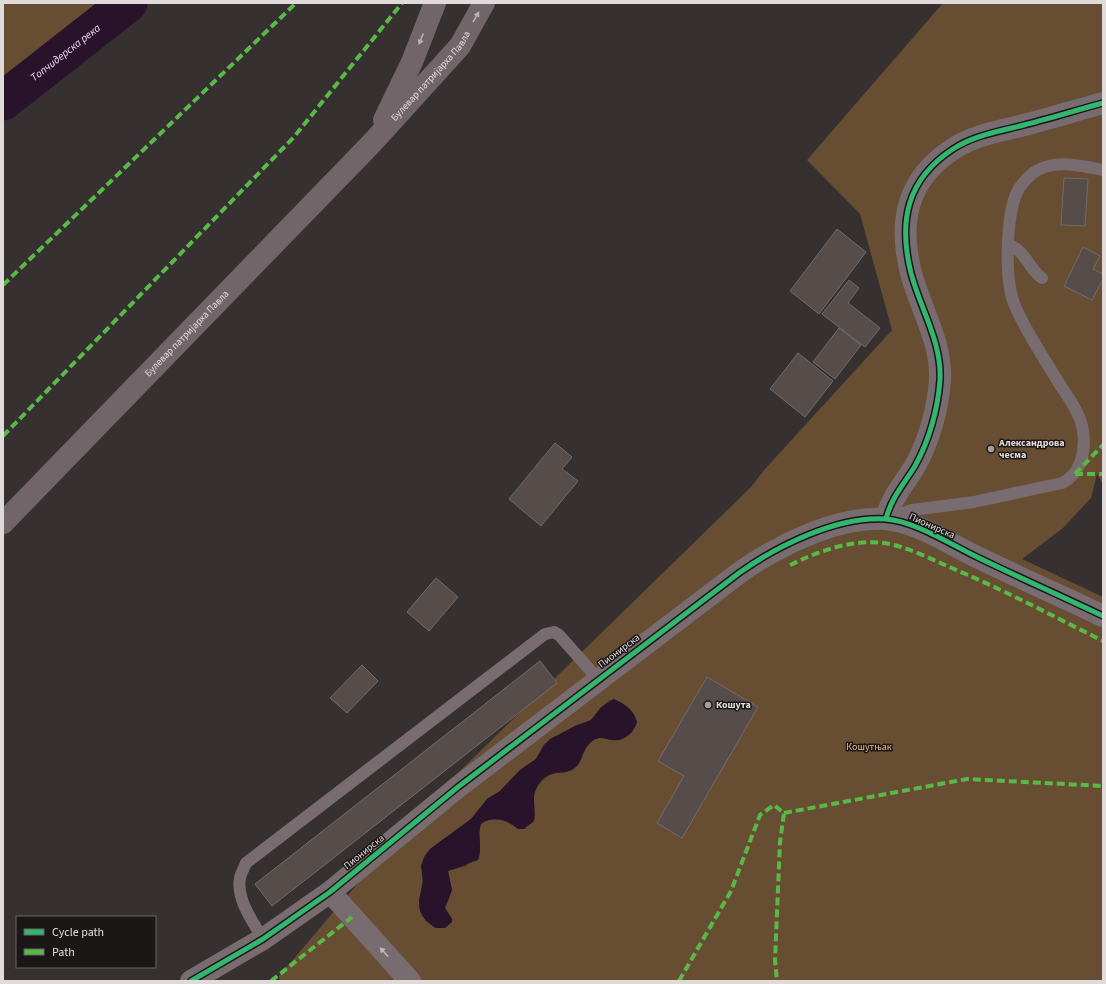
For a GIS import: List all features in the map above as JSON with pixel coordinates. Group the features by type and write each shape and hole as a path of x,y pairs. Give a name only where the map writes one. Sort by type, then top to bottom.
{"main road":[{"name":"Булевар патријарха Павла","path":"371,144 409,68 435,3"},
{"name":"Булевар патријарха Павла","path":"3,523 371,144 460,46 484,3"}],"street":[{"path":"886,519 892,501 915,466 926,442 936,407 940,380 940,367 934,338 911,273 906,245 908,202 917,185 934,164 954,148 990,134 1103,103"},
{"name":"Пионирска","path":"191,981 263,939 330,892 458,787 598,678 762,557 788,543 831,527 862,520 886,519 909,524 1103,616"},
{"path":"330,892 410,981"}],"lane":[{"path":"886,519 912,510 974,502 1062,483 1070,479 1080,466 1084,446 1083,430 1069,399 1031,337 1015,305 1008,274 1009,245 1017,192 1023,183 1040,169 1064,164 1103,170"},
{"path":"1009,245 1020,250 1042,278"},
{"path":"263,939 247,911 240,892 240,878 246,863 545,634 554,632 559,635 598,678"}],"green space":[{"path":"3,3 128,3 3,101"},
{"name":"Кошутњак","path":"943,3 1103,3 1103,484 1097,474 1091,498 1063,528 1022,559 1103,597 1103,981 280,981 279,976 423,807 751,487 765,469 892,330 860,214 807,160","holes":["614,699 619,702 605,738 593,740 564,772 554,773 546,777 540,784 531,801 524,829 518,829 510,823 495,819 485,821 481,824 479,832 480,851 466,866 448,871 452,890 445,908 452,919 445,928 436,928 432,926 422,916 419,907 423,877 430,849 471,819 487,799 500,791 520,770 536,759 544,745 575,726 591,720 608,701"]}],"shaded area":[{"path":"614,699 622,703 634,714 637,722 634,730 621,740 601,738 594,740 585,749 579,764 576,767 567,772 553,774 543,779 538,785 534,794 534,821 524,829 518,829 510,823 495,819 481,824 480,851 478,860 448,871 452,890 445,908 452,919 452,922 445,928 436,928 426,921 420,911 419,900 423,882 421,866 424,857 430,849 471,819 487,799 500,791 520,770 536,759 544,745 550,739 575,726 591,720 601,707"}],"building":[{"path":"1064,178 1088,179 1085,226 1061,225"},
{"path":"837,229 866,252 819,314 790,291"},
{"path":"1083,247 1100,256 1093,269 1103,274 1103,279 1092,300 1064,286"},
{"path":"849,280 859,288 848,303 880,328 865,347 822,314"},
{"path":"839,328 861,345 835,379 813,362"},
{"path":"798,353 833,381 805,417 770,389"},
{"path":"555,443 572,457 562,469 578,481 541,526 509,499"},
{"path":"436,578 458,597 429,631 407,612"},
{"path":"540,661 557,683 272,906 255,884"},
{"path":"362,665 378,681 347,713 330,698"},
{"path":"707,677 758,707 682,838 657,823 684,776 658,761"}],"waterway":[{"name":"Топчидерска река","path":"3,101 128,3"}],"marked path":[{"path":"3,285 296,3"},
{"path":"3,436 294,137 402,3"},
{"path":"1075,474 1103,445"},
{"path":"1075,474 1103,474"},
{"path":"790,565 812,555 836,547 872,542 892,544 916,552 986,583 1103,641"},
{"path":"784,813 967,779 1103,786"},
{"path":"679,981 731,891 760,815 774,805 784,813 780,842 775,960 777,981"},
{"path":"271,981 352,917"}],"cycle path":[{"path":"886,519 894,498 915,466 925,446 935,413 940,380 938,352 930,325 915,286 907,254 906,219 916,188 925,174 937,161 961,144 988,134 1103,103"},
{"path":"191,981 263,939 330,892 458,787 739,573 789,543 808,535 847,522 867,519 885,519 908,524 920,528 967,552 1103,616"}],"place":[{"name":"Александрова чесма","path":"991,449"},
{"name":"Кошута","path":"708,705"}]}
